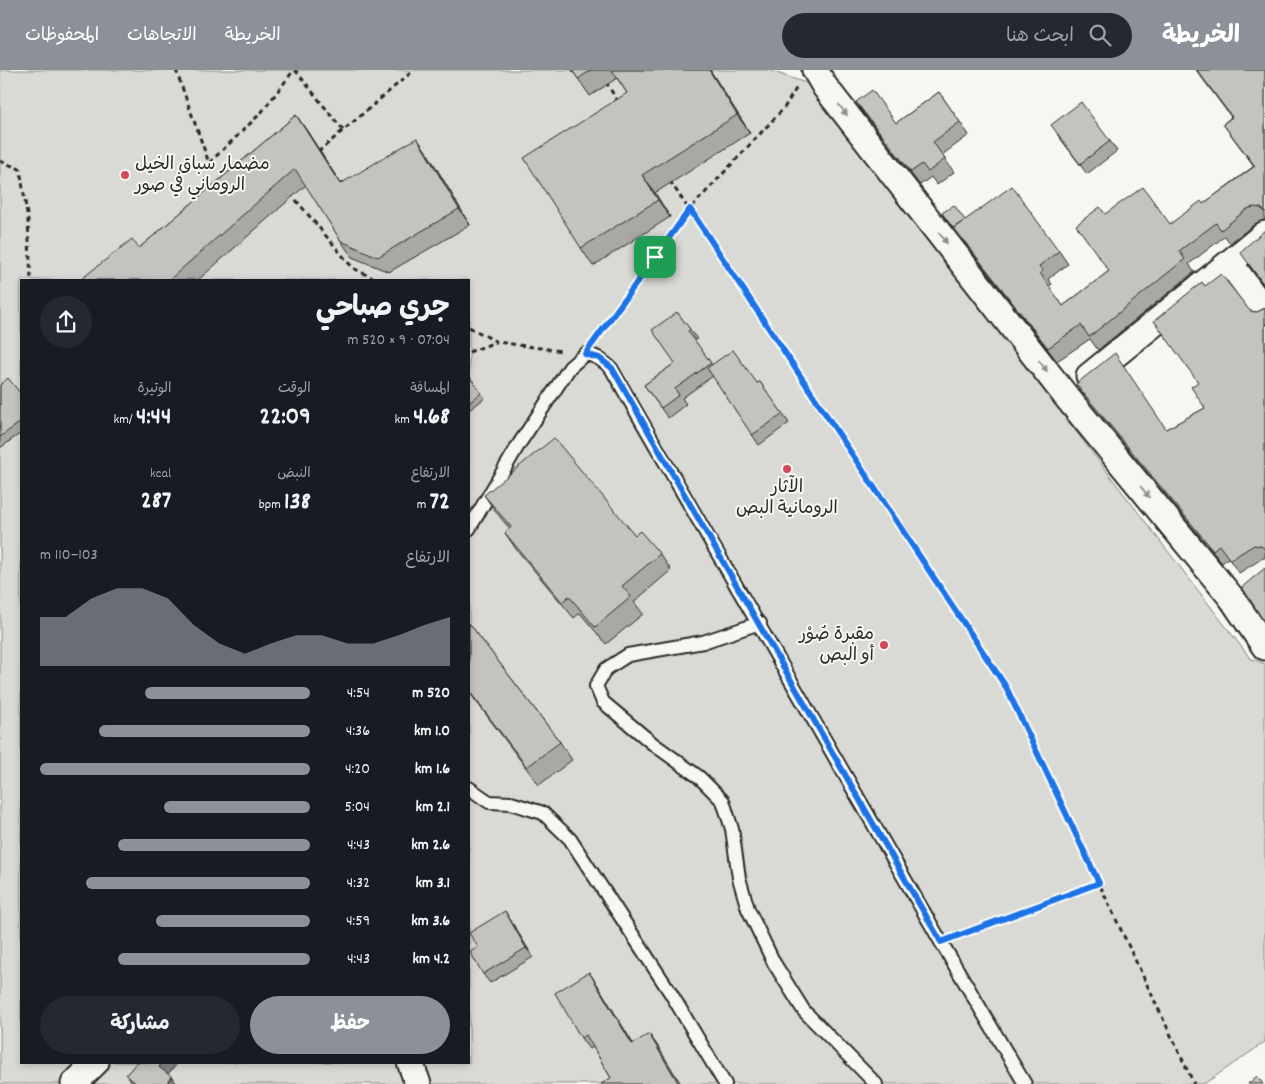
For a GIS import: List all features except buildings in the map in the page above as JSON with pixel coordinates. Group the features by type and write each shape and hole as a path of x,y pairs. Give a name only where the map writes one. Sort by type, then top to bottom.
{"street":[{"path":"807,78 825,87 1065,395 1231,597 1265,647"},
{"path":"1065,395 1265,234"},
{"path":"1230,263 1265,311"},
{"path":"1231,597 1251,582"},
{"path":"74,1084 94,1064"},
{"path":"411,1064 418,1084"}],"lane":[{"path":"470,527 519,444 570,367 585,354 599,358 612,368 760,623 941,942 1025,1084"},
{"path":"760,623 703,642 628,655 606,669 596,686 603,702 652,743 699,777 723,801 732,829 739,878 748,909 774,963 804,1011 876,1084"},
{"path":"470,789 489,802 511,803 542,813 570,839 670,992 725,1084"}],"path":[{"path":"176,70 209,162 260,112 294,70 343,130"},
{"path":"316,154 414,70"},
{"path":"603,77 621,107"},
{"path":"470,328 497,342 585,354 690,209 784,108 807,78"},
{"path":"0,161 20,169 28,221 31,279"},
{"path":"667,177 1006,687 1194,1084"},
{"path":"287,190 353,268 375,279"},
{"path":"470,352 497,342"},
{"path":"941,942 1099,883"}],"shaded area":[{"name":"الآثار الرومانية البص","path":"0,70 768,70 809,84 1250,658 1265,664 1265,1042 1204,1084 0,1084"}],"place":[{"name":"مضمار سباق الخيل الروماني في صور","path":"125,175"},
{"name":"الآثار الرومانية البص","path":"787,469"},
{"name":"مقبرة صُوْر أو البص","path":"884,645"}],"route":[{"path":"690,209 1006,687 1099,883 941,942 760,623 612,368 592,354 585,354 655,257 690,209"}]}
